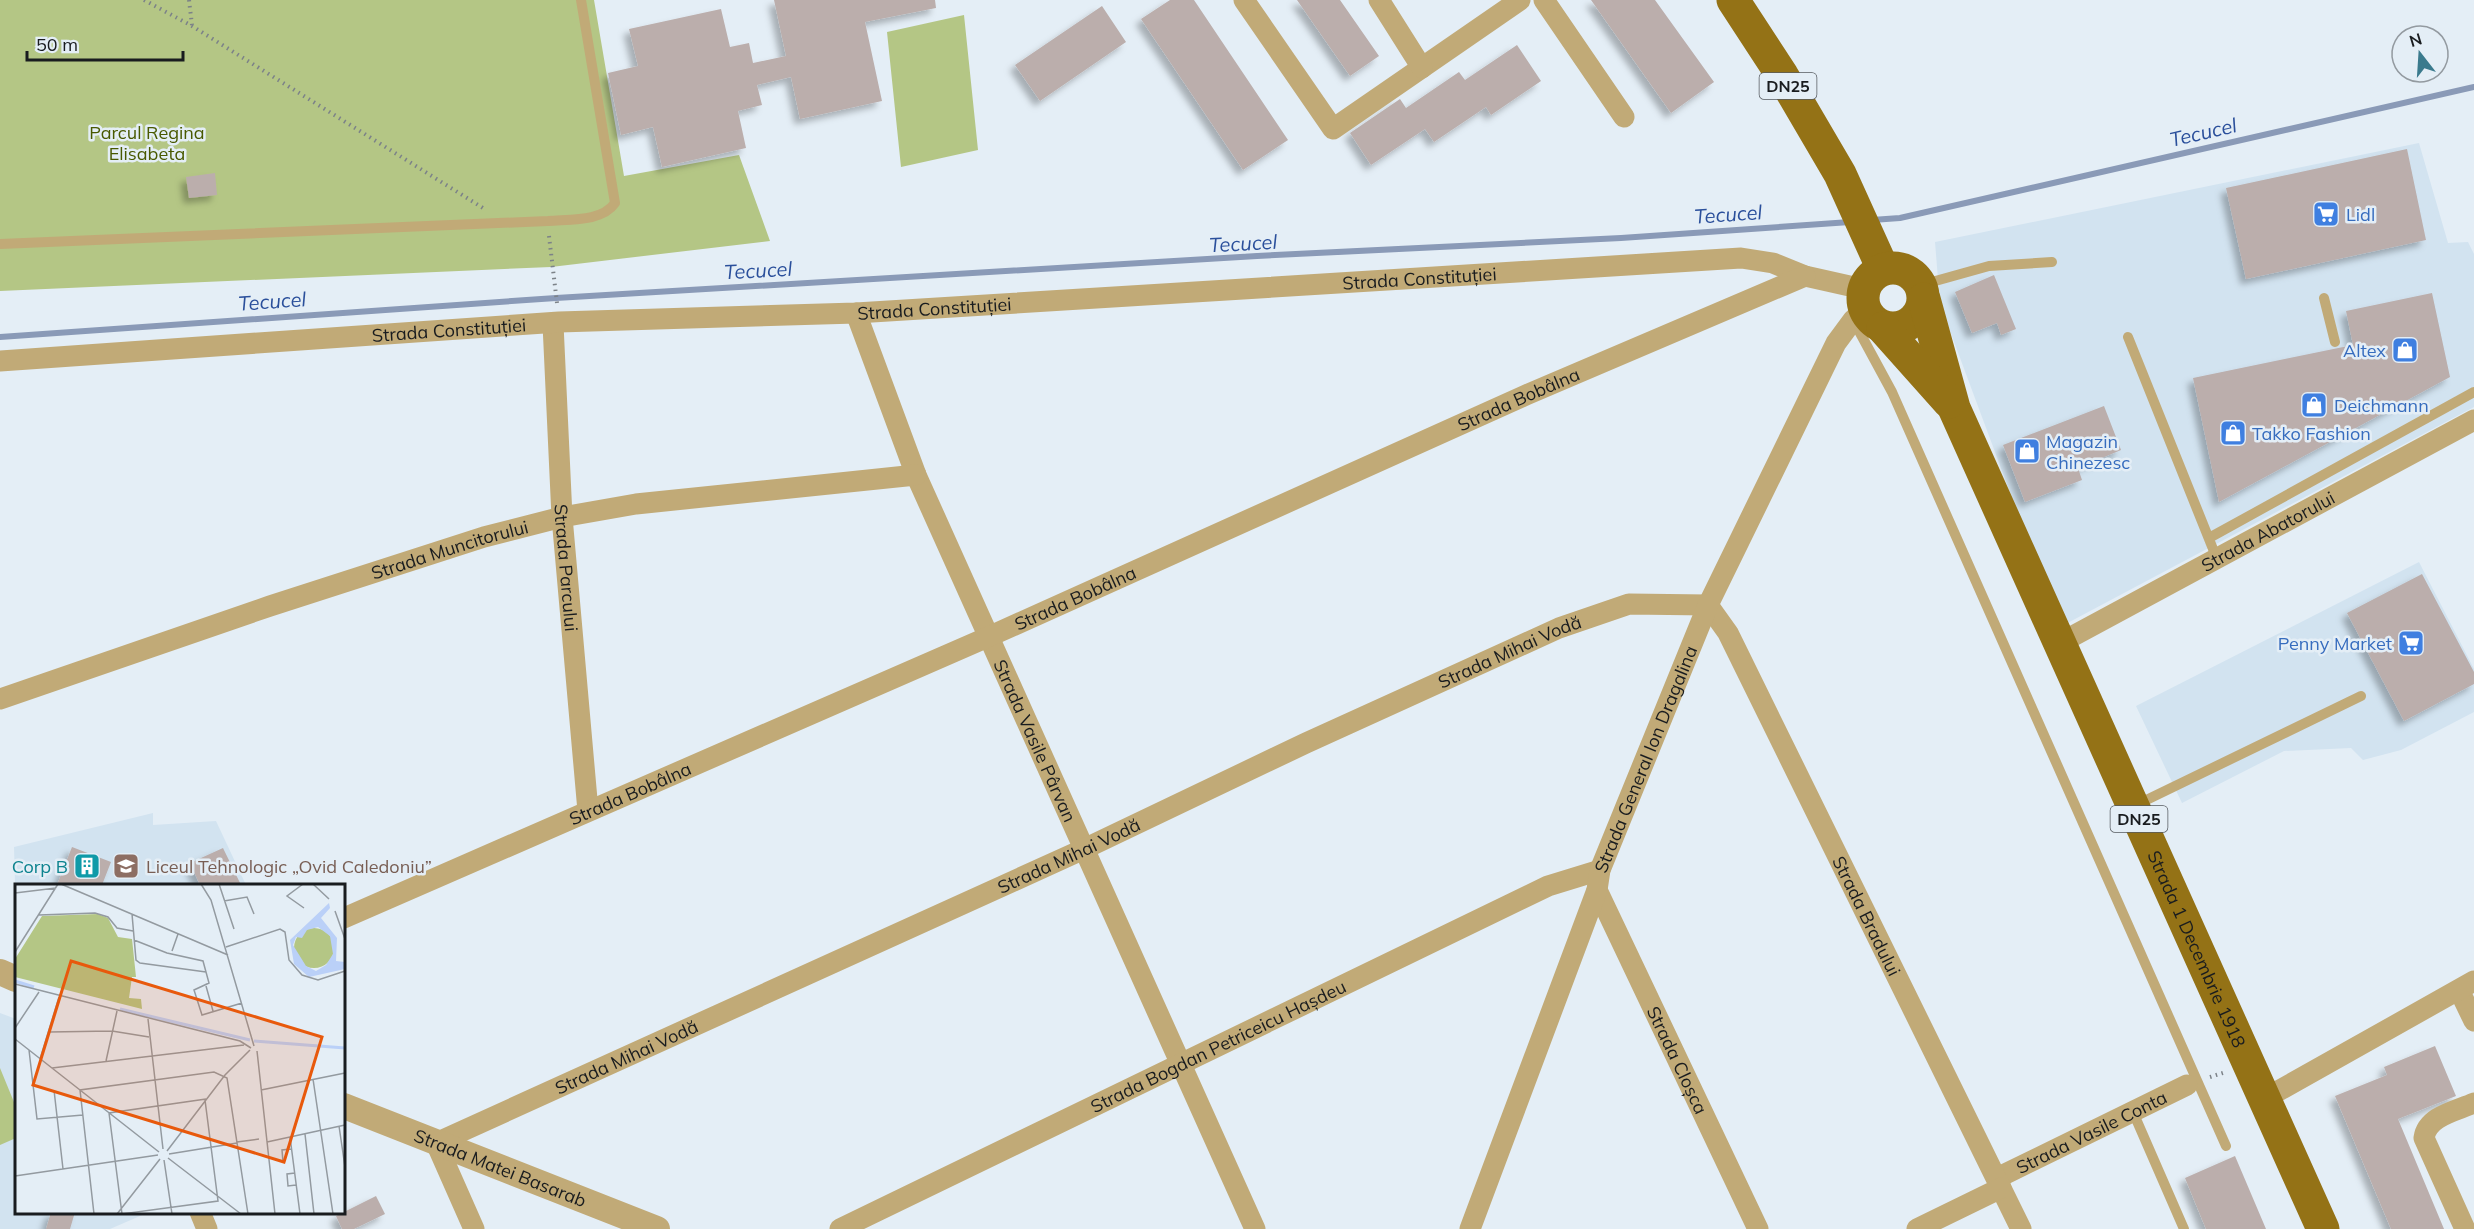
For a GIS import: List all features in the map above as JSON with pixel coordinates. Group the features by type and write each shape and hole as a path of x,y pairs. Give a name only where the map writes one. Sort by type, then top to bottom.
{"main road":[{"name":"Strada 1 Decembrie 1918","path":"1733,0 1782,75 1840,174 1869,293 1954,408"},
{"path":"1898,268 1912,274 1922,292 1920,313 1911,323 1898,329 1869,293 1898,268"},
{"name":"Strada 1 Decembrie 1918","path":"1922,292 1954,408 2323,1229"}],"street":[{"path":"1244,0 1333,129 1520,0"},
{"path":"1379,0 1422,68"},
{"path":"1544,0 1624,117"},
{"name":"Strada Constituției","path":"0,361 556,323 856,313 1741,258 1773,263 1805,276 1869,293"},
{"name":"Strada Bobâlna","path":"345,918 988,638 1526,395 1805,276"},
{"name":"Strada General Ion Dragalina","path":"1470,1229 1598,880 1708,605 1836,343 1869,293"},
{"name":"Strada Vasile Pârvan","path":"856,313 916,475 1255,1229"},
{"name":"Strada Parcului","path":"556,323 562,517 588,811"},
{"name":"Strada Abatorului","path":"2060,643 2474,420"},
{"name":"Strada Muncitorului","path":"0,699 270,606 472,541 562,517 636,504 916,475"},
{"name":"Strada Mihai Vodă","path":"436,1143 1084,849 1306,743 1559,628 1629,604 1708,605"},
{"name":"Strada Bradului","path":"1708,605 1728,633 2021,1229"},
{"name":"Strada Bogdan Petriceicu Hașdeu","path":"840,1229 1548,886 1598,880"},
{"name":"Strada Cloșca","path":"1598,880 1758,1229"},
{"path":"0,972 15,979"},
{"path":"2264,1099 2466,985 2474,1022"},
{"name":"Strada Vasile Conta","path":"1917,1229 1999,1183 2187,1085"},
{"path":"2465,1229 2424,1138 2425,1129 2431,1122 2474,1103"},
{"name":"Strada Matei Basarab","path":"345,1106 657,1229"},
{"path":"436,1143 474,1229"},
{"path":"201,1214 207,1229"}],"lane":[{"path":"0,244 507,223 601,216 610,211 615,203 580,0"},
{"path":"1922,292 1989,266 2052,262"},
{"path":"1869,293 1892,392 2226,1146"},
{"path":"2324,298 2335,342"},
{"path":"2128,338 2217,559"},
{"path":"2209,538 2474,392"},
{"path":"2133,807 2361,696"},
{"path":"2133,1112 2184,1229"}],"path":[{"path":"144,0 192,26 507,223"},
{"path":"189,0 192,26"},
{"path":"548,221 556,323"}],"shaded area":[{"path":"2419,143 2448,243 2468,242 2474,254 2474,407 2060,627 1940,304 1935,242"},
{"path":"2419,562 2474,669 2474,712 2401,750 2363,760 2351,748 2284,751 2182,803 2136,706"},
{"name":"Liceul Tehnologic „Ovid Caledoniu”","path":"153,813 153,825 216,821 246,884 15,884 14,847"},
{"path":"0,1013 15,1019 15,1214 145,1214 110,1229 0,1229"}],"green space":[{"name":"Parcul Regina Elisabeta","path":"0,0 594,0 624,176 739,155 770,241 551,267 0,291"},
{"path":"964,15 978,150 901,167 887,32"},
{"path":"0,1068 15,1105 15,1138 0,1145"}],"building":[{"path":"774,0 935,0 936,8 865,22 882,101 800,119 791,77 757,85 762,105 738,111 746,148 662,167 653,127 621,135 608,73 638,66 629,29 721,9 730,47 749,43 753,63 786,56"},
{"path":"1170,0 1194,0 1288,140 1243,170 1141,19"},
{"path":"1297,0 1340,0 1379,56 1350,76"},
{"path":"1591,0 1655,0 1714,82 1671,113"},
{"path":"1102,6 1126,42 1040,101 1015,65"},
{"path":"1517,45 1541,81 1491,115 1486,107 1434,142 1425,129 1371,165 1350,133 1400,99 1406,108 1459,72 1465,80"},
{"name":"Lidl","path":"2407,149 2426,240 2246,279 2226,188"},
{"path":"215,173 217,195 189,198 186,177"},
{"path":"1994,275 2016,329 2001,335 1997,323 1972,333 1955,292"},
{"path":"2432,293 2450,377 2219,502 2193,378 2353,345 2346,311"},
{"path":"2104,406 2121,450 2078,468 2082,480 2025,502 2003,445"},
{"name":"Penny Market","path":"2422,574 2474,672 2474,684 2404,721 2347,613"},
{"name":"Corp B","path":"72,847 111,862 102,884 57,884"},
{"path":"223,848 241,884 200,884 190,863"},
{"path":"2435,1046 2456,1096 2398,1119 2444,1229 2391,1229 2335,1096 2387,1075 2384,1067"},
{"path":"2235,1156 2266,1229 2206,1229 2185,1178"},
{"path":"376,1196 385,1214 354,1229 342,1229 336,1216 345,1214 345,1212"},
{"path":"50,1214 74,1214 70,1229 46,1229"}],"waterway":[{"name":"Tecucel","path":"1872,220 1900,218 2474,87"},
{"name":"Tecucel","path":"0,337 556,298 1257,256 1621,238 1850,222"}],"place":[{"name":"Lidl","path":"2326,214"},
{"name":"Altex","path":"2405,350"},
{"name":"Deichmann","path":"2314,405"},
{"name":"Takko Fashion","path":"2233,433"},
{"name":"Magazin Chinezesc","path":"2027,451"},
{"name":"Penny Market","path":"2411,643"},
{"name":"Corp B","path":"87,866"},
{"name":"Liceul Tehnologic „Ovid Caledoniu”","path":"126,866"}]}
